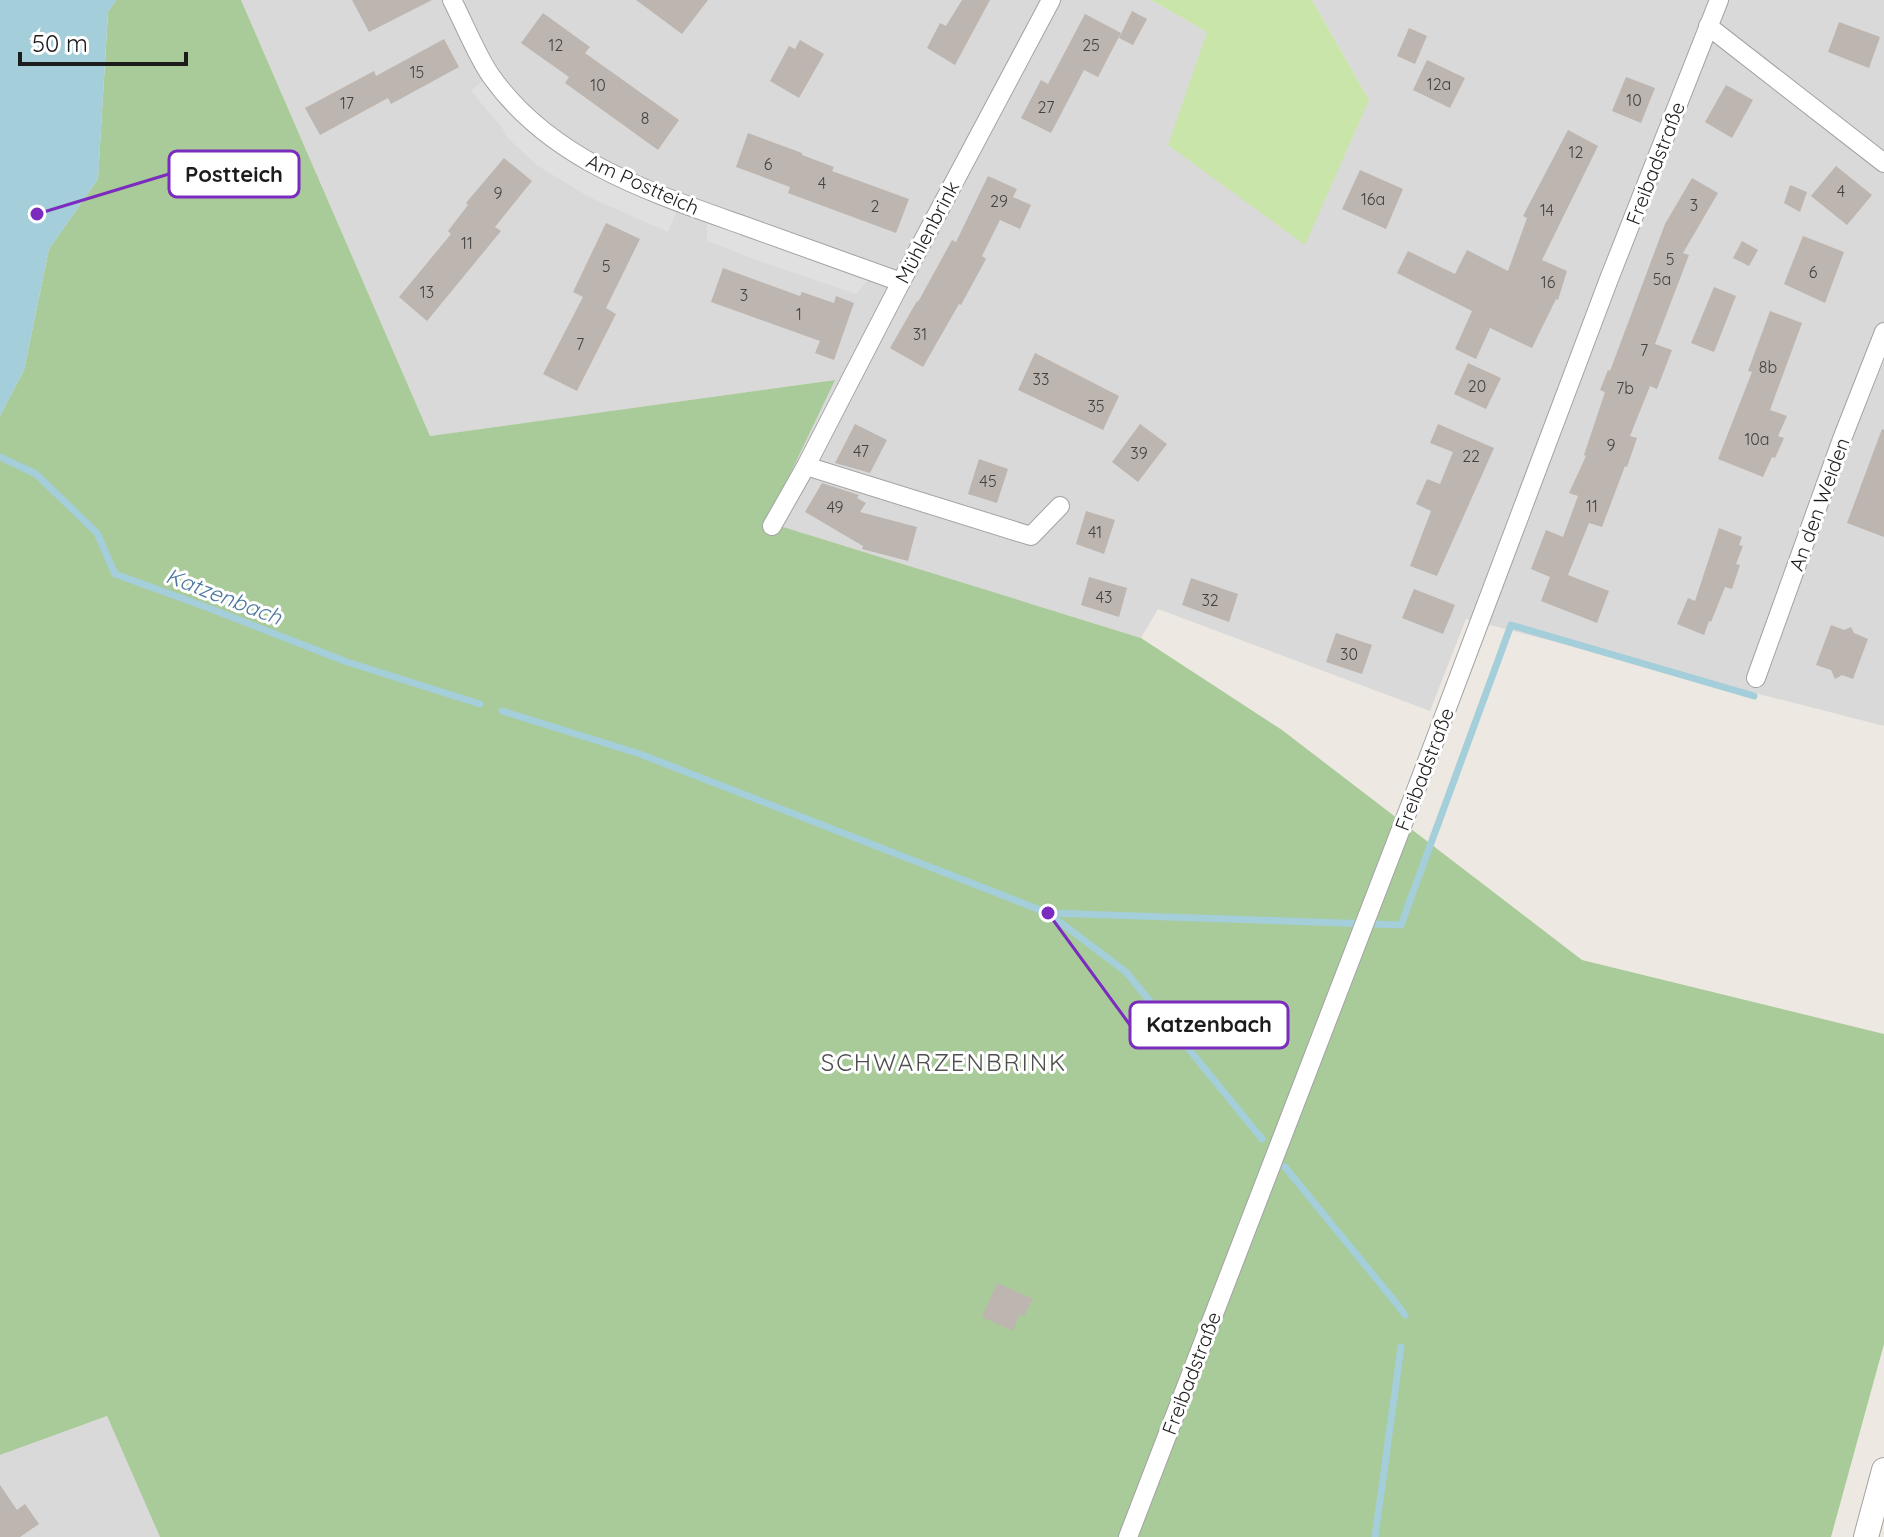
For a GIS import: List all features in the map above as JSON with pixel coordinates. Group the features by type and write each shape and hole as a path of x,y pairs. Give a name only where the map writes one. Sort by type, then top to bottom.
{"street":[{"name":"Am Postteich","path":"452,0 490,75 520,110 569,150 627,182 901,282"},
{"name":"Mühlenbrink","path":"772,526 1051,0"},
{"name":"Freibadstraße","path":"1128,1537 1609,279 1719,0"},
{"path":"1708,26 1884,163"},
{"name":"An den Weiden","path":"1756,678 1884,332"},
{"path":"806,466 1031,536 1060,506"},
{"path":"1866,1537 1884,1470"}],"shaded area":[{"path":"241,0 1151,0 1207,32 1369,100 1312,0 1884,0 1884,726 1466,619 1430,711 1158,609 1141,638 766,522 834,380 430,436"},
{"path":"486,78 551,146 573,164 677,210 668,232 589,197 538,166 508,138 471,91"},
{"path":"707,221 868,280 856,294 762,262 707,241"},
{"path":"107,1416 160,1537 0,1537 0,1455"}],"green space":[{"path":"116,0 241,0 430,436 835,380 767,522 1141,638 1282,730 1582,960 1884,1034 1884,1344 1831,1537 160,1537 107,1416 0,1455 0,416 24,370 49,249 98,179 108,12"},
{"path":"1151,0 1312,0 1369,100 1305,245 1168,145 1207,32"}],"water":[{"path":"0,0 116,0 108,12 98,179 49,249 24,370 0,416"}],"building":[{"path":"352,0 432,0 369,32"},
{"path":"636,0 708,0 682,34"},
{"path":"962,0 990,0 955,65 927,48 940,23 946,26"},
{"path":"1132,11 1147,19 1133,45 1119,38"},
{"path":"543,13 590,47 585,53 679,120 658,150 565,83 569,77 521,43"},
{"path":"1085,14 1121,33 1098,77 1084,70 1051,133 1021,118 1041,80 1048,84"},
{"path":"1839,22 1880,37 1869,68 1828,52"},
{"path":"1409,28 1427,36 1415,64 1397,56"},
{"path":"444,39 459,67 391,104 388,98 320,135 305,108 374,71 376,76"},
{"path":"800,40 824,54 799,98 770,81 789,46 795,49"},
{"path":"1427,60 1465,78 1450,108 1413,90"},
{"path":"1626,77 1655,88 1641,123 1612,111"},
{"path":"1726,85 1753,100 1732,138 1705,122"},
{"path":"1568,130 1598,146 1542,260 1567,271 1558,300 1532,348 1490,328 1476,359 1455,349 1472,311 1397,273 1408,251 1455,274 1467,250 1508,271 1527,218 1523,216"},
{"path":"748,133 834,167 832,171 909,199 896,233 788,193 790,187 736,167"},
{"path":"504,158 532,181 495,227 501,231 427,321 399,297 451,234 448,231 468,205 466,203"},
{"path":"1836,166 1872,195 1847,225 1811,196"},
{"path":"1360,170 1403,189 1386,229 1342,209"},
{"path":"988,176 1017,189 1013,197 1031,205 1020,229 1000,220 982,256 986,259 923,367 890,348 952,240 956,242"},
{"path":"1692,178 1718,193 1683,253 1689,255 1655,344 1672,350 1657,389 1650,386 1630,436 1637,438 1602,527 1589,523 1568,575 1609,591 1597,623 1541,601 1550,577 1531,569 1546,530 1563,537 1578,496 1569,493 1586,456 1605,392 1600,390 1665,224"},
{"path":"1790,185 1807,192 1800,212 1784,203"},
{"path":"606,223 640,239 606,308 616,314 577,391 543,374 583,297 573,292"},
{"path":"1803,236 1844,252 1825,303 1784,284"},
{"path":"1742,241 1758,250 1749,266 1733,258"},
{"path":"723,268 800,296 802,292 834,303 836,296 854,303 834,360 815,353 820,341 711,302"},
{"path":"1714,287 1736,296 1714,352 1691,343"},
{"path":"1770,311 1802,323 1770,410 1787,416 1778,436 1784,438 1763,477 1718,459 1752,372 1748,371"},
{"path":"1035,353 1119,396 1103,430 1018,390"},
{"path":"1468,363 1501,378 1486,409 1454,394"},
{"path":"855,424 887,440 870,473 835,463"},
{"path":"1140,424 1167,444 1138,482 1112,462"},
{"path":"1438,424 1494,448 1437,576 1410,566 1431,511 1416,504 1427,479 1440,484 1453,452 1430,443"},
{"path":"1884,430 1884,537 1847,523"},
{"path":"979,459 1008,469 997,503 968,494"},
{"path":"822,483 859,495 857,498 866,503 860,512 917,527 908,561 862,549 863,546 805,512"},
{"path":"1086,511 1115,520 1104,554 1076,544"},
{"path":"1719,528 1742,537 1739,545 1743,546 1732,589 1725,587 1704,635 1677,624 1688,598 1695,601"},
{"path":"1089,577 1127,588 1119,617 1081,605"},
{"path":"1191,578 1238,594 1229,622 1182,605"},
{"path":"1414,589 1455,605 1443,634 1402,618"},
{"path":"1831,625 1844,630 1851,627 1854,633 1868,639 1853,679 1842,675 1835,679 1831,670 1816,665"},
{"path":"1336,633 1372,645 1362,674 1326,662"},
{"path":"997,1283 1033,1299 1024,1316 1020,1314 1013,1331 982,1317"},
{"path":"0,1485 17,1510 25,1504 39,1524 20,1537 0,1537"}],"waterway":[{"name":"Katzenbach","path":"0,457 36,474 97,533 115,574 347,662 480,704"},
{"path":"1048,913 1401,925 1511,625 1754,696"},
{"name":"Katzenbach","path":"502,711 640,754 1048,913 1126,972 1262,1139"},
{"name":"Katzenbach","path":"1285,1167 1405,1315"},
{"name":"Katzenbach","path":"1375,1537 1401,1347"}],"place":[{"name":"Postteich","path":"37,214"},
{"name":"Katzenbach","path":"1048,913"}],"district":[{"name":"SCHWARZENBRINK","path":"944,1062"}]}
